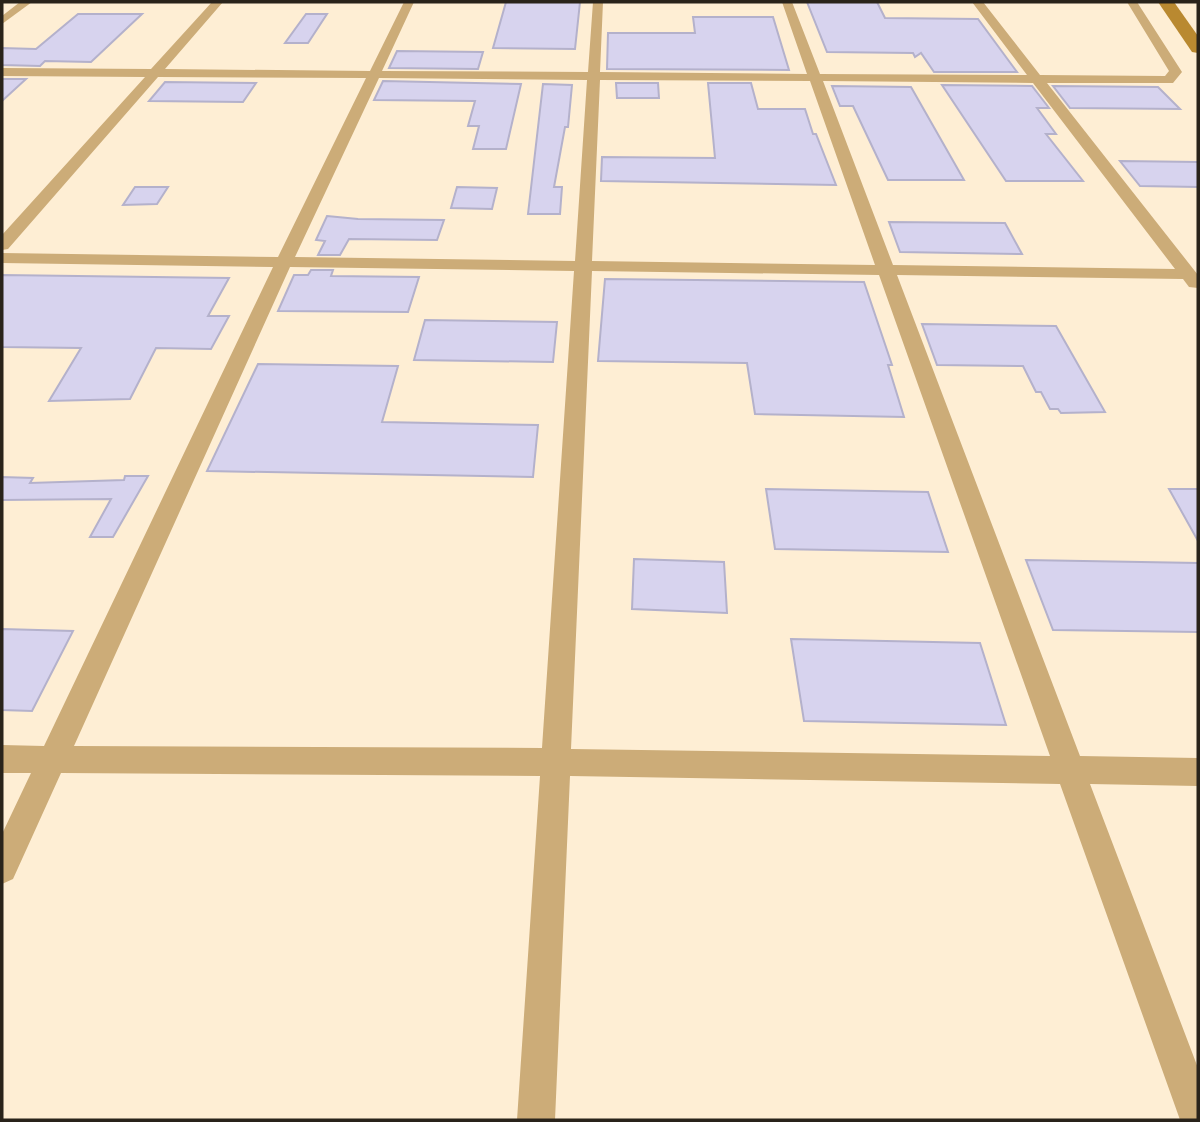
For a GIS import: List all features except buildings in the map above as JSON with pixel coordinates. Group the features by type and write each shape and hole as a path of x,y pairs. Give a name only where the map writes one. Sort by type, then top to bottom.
{"street":[{"path":"2,21 27,2"},
{"path":"2,245 218,2"},
{"path":"2,868 284,262 410,2"},
{"path":"536,1120 598,2"},
{"path":"787,2 1198,1117"},
{"path":"977,2 1193,280"},
{"path":"2,72 1168,80 1176,72 1132,2"},
{"path":"1166,2 1198,48"},
{"path":"2,258 884,270 1193,280"},
{"path":"2,758 556,762 1198,772"}]}
